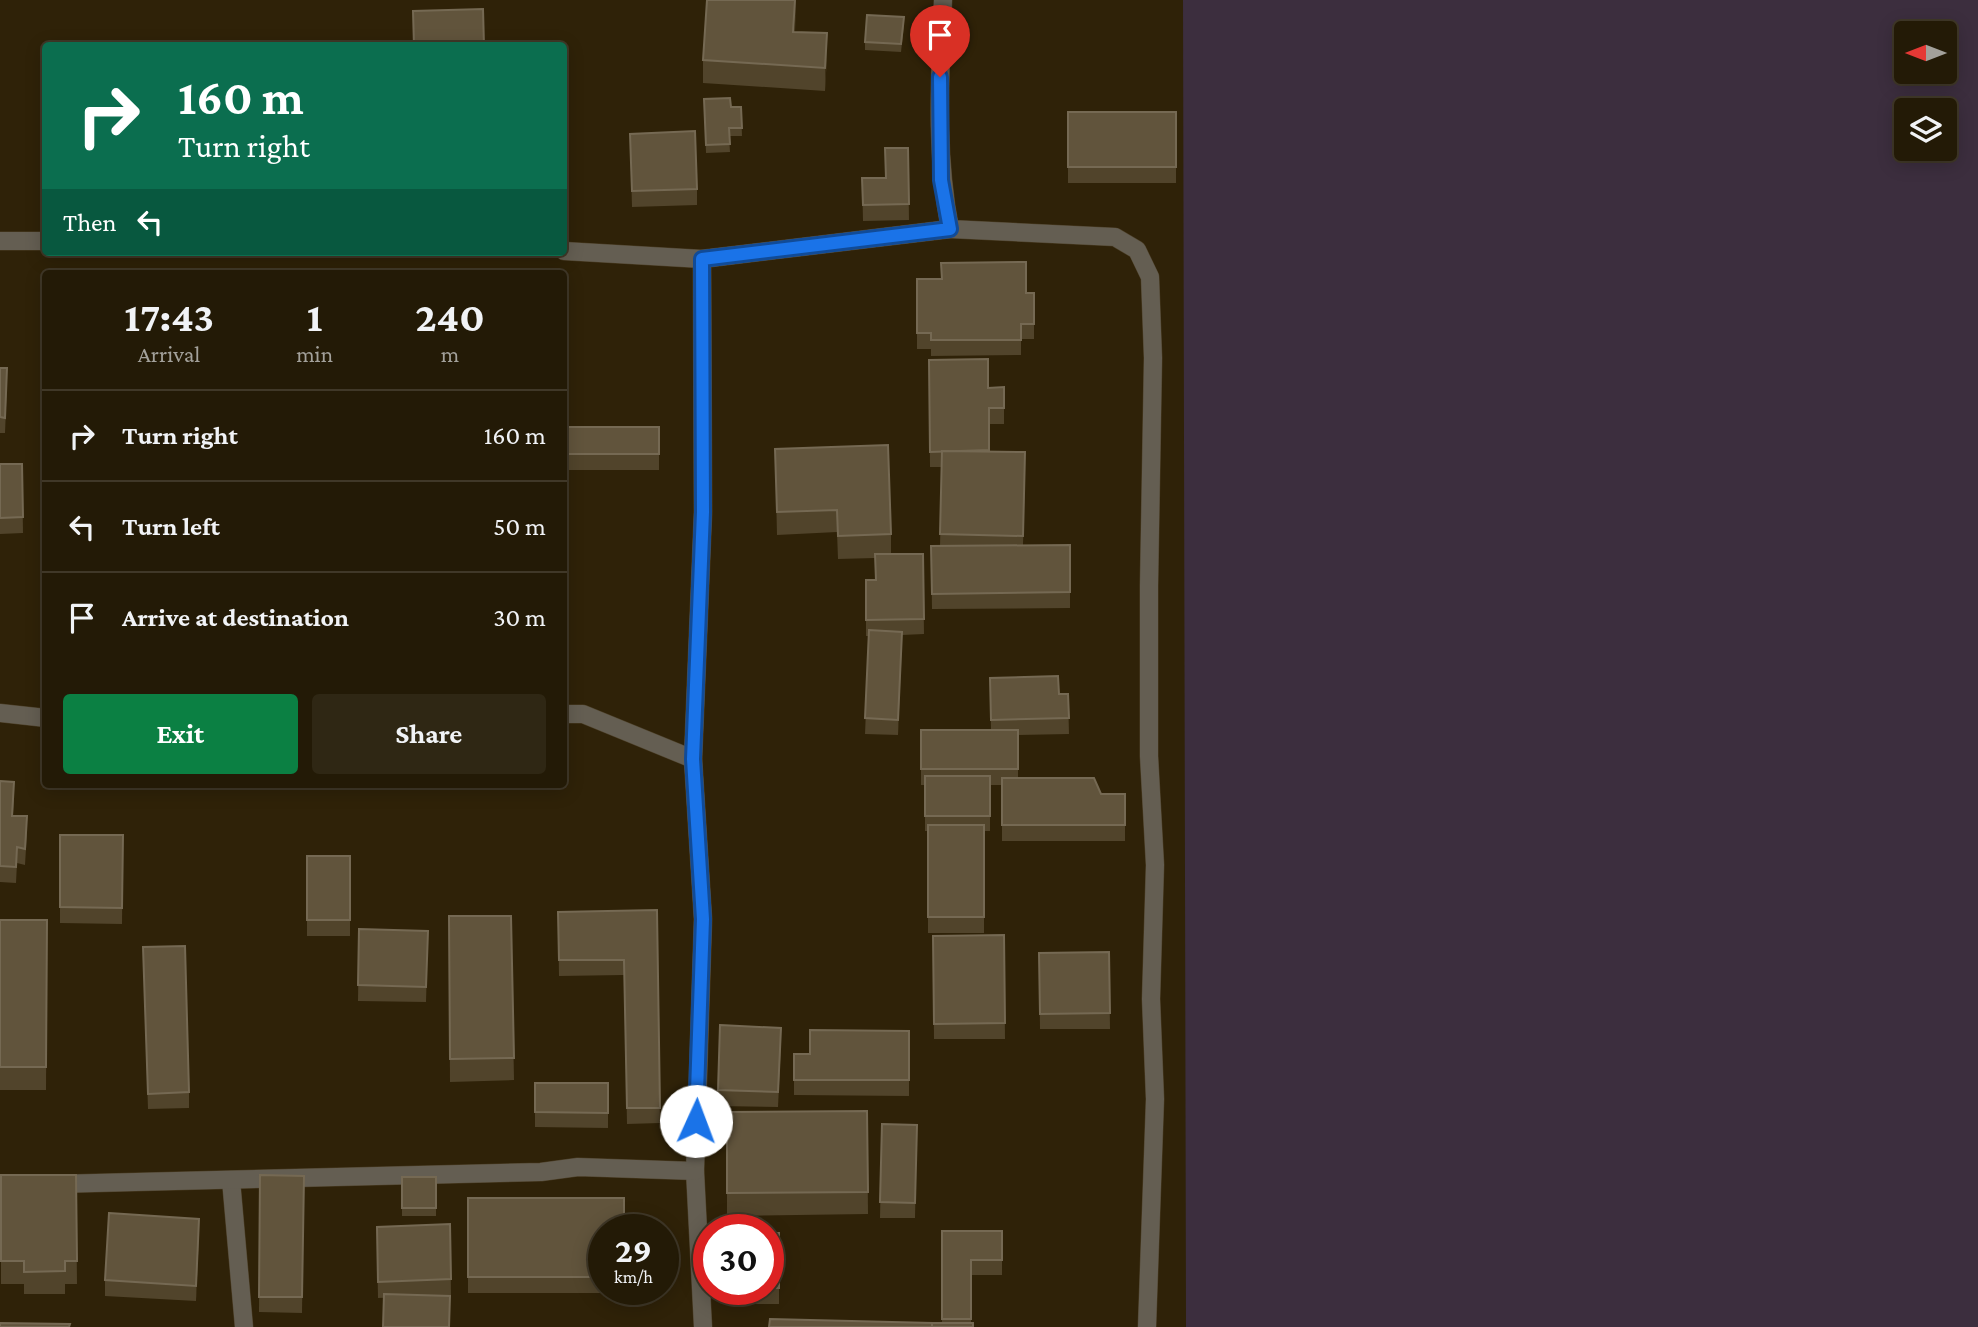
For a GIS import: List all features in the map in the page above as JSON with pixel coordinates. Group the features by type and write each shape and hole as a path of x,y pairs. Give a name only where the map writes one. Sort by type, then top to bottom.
{"street":[{"path":"943,0 940,167 950,229"},
{"path":"567,251 702,259 950,229 1115,236 1137,250 1150,277 1153,372 1149,756 1155,865 1151,999 1155,1100 1147,1327"},
{"path":"0,241 42,241"},
{"path":"702,259 703,512 693,759 703,919 695,1171 703,1327"},
{"path":"0,713 42,718"},
{"path":"567,714 583,714 693,759"},
{"path":"37,1185 541,1172 578,1167 695,1171"},
{"path":"231,1180 244,1327"}],"shaded area":[{"path":"1183,0 1978,0 1978,1327 1186,1327"}],"building":[{"path":"707,0 795,0 793,32 827,33 825,68 703,60"},
{"path":"483,9 484,42 414,42 413,11"},
{"path":"867,15 904,17 901,44 865,42"},
{"path":"730,98 731,107 741,107 742,128 729,128 730,144 706,145 704,99"},
{"path":"1068,112 1176,112 1176,167 1068,167"},
{"path":"695,131 697,189 632,191 630,134"},
{"path":"885,148 908,148 909,204 863,205 862,178 886,178"},
{"path":"1026,262 1026,293 1034,293 1034,324 1021,324 1021,340 931,340 931,333 917,333 917,279 942,279 941,263"},
{"path":"988,359 988,388 1004,387 1004,408 989,408 989,450 930,452 929,360"},
{"path":"0,368 7,368 5,418 0,417"},
{"path":"568,427 659,427 659,454 568,454"},
{"path":"888,445 891,534 838,536 837,510 777,512 775,449"},
{"path":"942,451 1025,452 1023,536 940,534"},
{"path":"0,464 22,464 23,517 0,518"},
{"path":"1070,545 1070,592 932,594 931,546"},
{"path":"875,554 923,554 924,619 866,620 866,580 876,580"},
{"path":"869,630 902,632 898,720 865,718"},
{"path":"1058,676 1059,694 1068,694 1069,718 991,720 990,678"},
{"path":"921,730 1018,730 1018,769 921,769"},
{"path":"925,776 990,776 990,816 925,816"},
{"path":"1002,778 1094,778 1101,794 1125,794 1125,825 1002,825"},
{"path":"0,781 14,782 12,816 27,816 25,849 17,847 16,867 0,866"},
{"path":"928,825 984,825 984,917 928,917"},
{"path":"60,835 123,835 122,908 60,907"},
{"path":"307,856 350,856 350,920 307,920"},
{"path":"657,910 660,1108 627,1108 624,960 559,960 558,912"},
{"path":"449,916 511,916 514,1058 450,1059"},
{"path":"0,920 47,920 46,1067 0,1067"},
{"path":"359,929 428,931 426,987 358,985"},
{"path":"1004,935 1005,1023 934,1024 933,936"},
{"path":"185,946 189,1092 148,1094 143,947"},
{"path":"1109,952 1110,1013 1040,1014 1039,953"},
{"path":"720,1025 781,1028 778,1092 718,1090"},
{"path":"810,1030 909,1031 909,1080 794,1080 794,1054 810,1054"},
{"path":"535,1083 608,1083 608,1113 535,1112"},
{"path":"867,1111 868,1192 727,1193 727,1112"},
{"path":"882,1124 917,1125 915,1203 880,1202"},
{"path":"1,1175 76,1175 77,1261 65,1261 65,1271 24,1272 24,1261 1,1261"},
{"path":"260,1175 304,1176 302,1297 259,1297"},
{"path":"402,1177 436,1177 436,1208 402,1208"},
{"path":"468,1198 624,1198 624,1214 588,1214 588,1277 468,1277"},
{"path":"109,1213 199,1219 196,1286 105,1280"},
{"path":"450,1224 451,1279 378,1282 377,1227"},
{"path":"942,1231 1002,1231 1002,1260 971,1260 971,1319 942,1319"},
{"path":"384,1294 450,1296 449,1327 383,1327"},
{"path":"770,1319 932,1323 932,1327 769,1327"},
{"path":"0,1323 70,1324 69,1327 0,1327"},
{"path":"932,1323 973,1323 973,1327 932,1327"}],"route":[{"path":"696,1121 703,919 693,759 703,512 702,259 950,229 941,180 940,77"}]}
